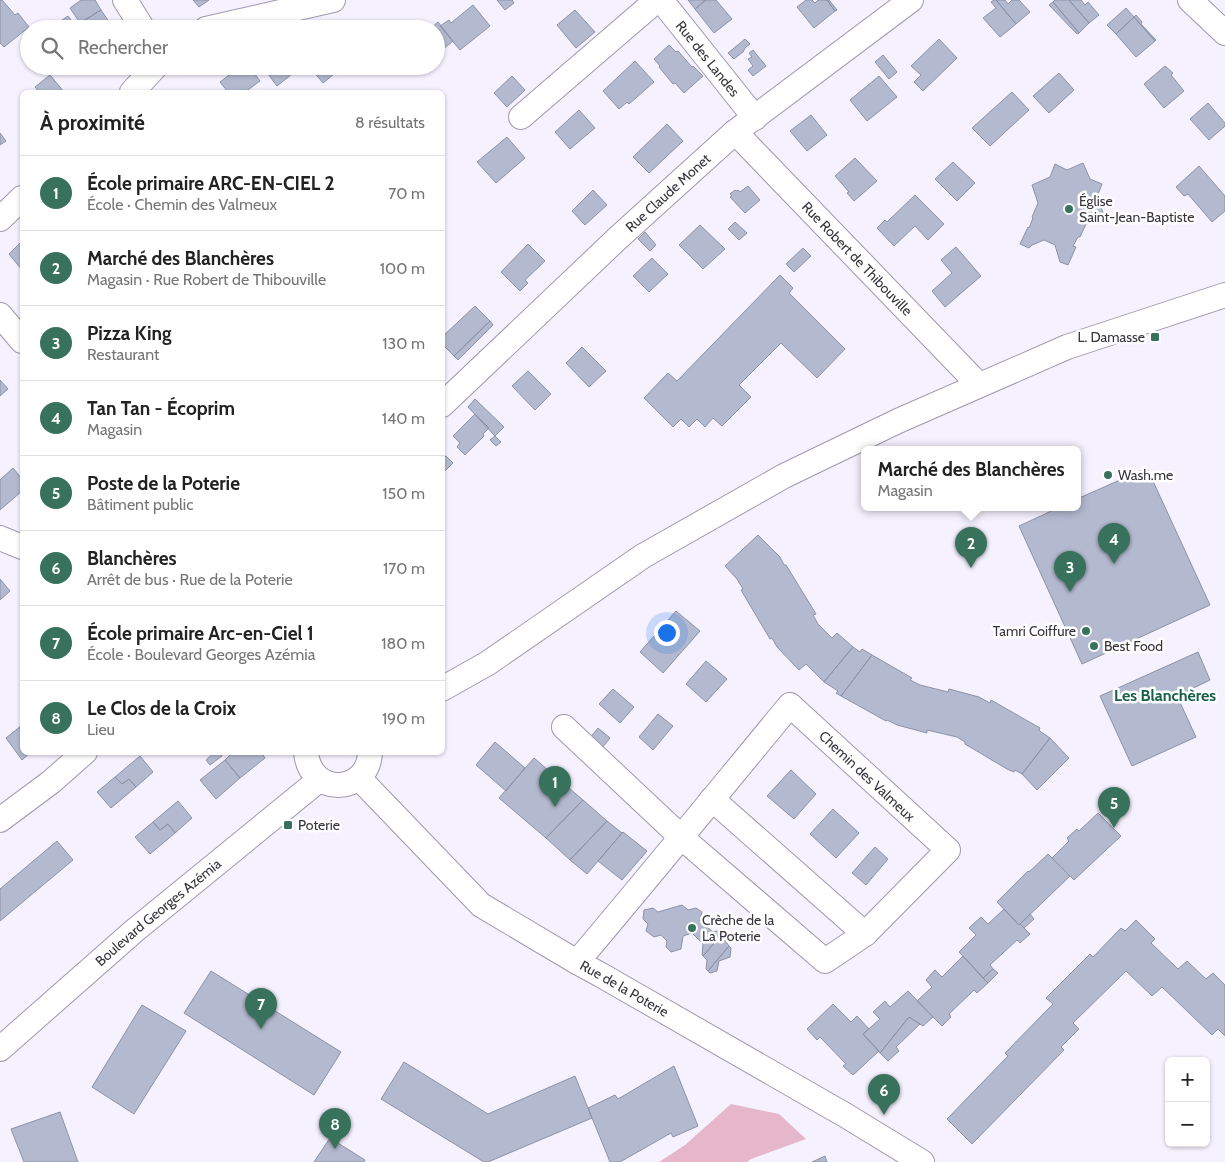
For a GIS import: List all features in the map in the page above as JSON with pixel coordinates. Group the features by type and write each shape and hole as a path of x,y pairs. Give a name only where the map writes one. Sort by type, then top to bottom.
{"street":[{"path":"125,0 137,20"},
{"path":"243,20 333,0"},
{"path":"521,117 657,0"},
{"name":"Rue des Landes","path":"661,0 755,118"},
{"path":"1190,0 1225,33"},
{"name":"Rue Claude Monet","path":"445,402 619,237 735,132 900,3"},
{"path":"134,90 148,75"},
{"name":"Rue Robert de Thibouville","path":"735,132 979,385"},
{"path":"0,219 20,200"},
{"path":"445,687 488,663 644,556 784,476 898,421 1061,349 1225,295"},
{"path":"0,315 20,339"},
{"path":"0,538 20,546"},
{"name":"Chemin des Valmeux","path":"564,727 681,837 825,961 865,934 948,850 790,705 681,837 577,962"},
{"path":"0,820 82,755"},
{"path":"306,755 309,768 319,780 335,786 343,785 359,778 368,764 370,755"},
{"name":"Rue de la Poterie","path":"359,778 481,905 922,1162"},
{"name":"Boulevard Georges Azémia","path":"0,1049 134,931 319,780"},
{"path":"712,799 865,934"}],"shaded area":[{"path":"731,1104 779,1114 806,1139 747,1162 659,1162 685,1145"}],"building":[{"path":"0,0 2,0 15,15 18,13 24,20 20,20 20,34 4,47 0,43"},
{"path":"81,0 95,0 101,10 85,20 78,20 70,8"},
{"path":"193,0 209,0 199,7"},
{"path":"497,0 512,0 514,3 505,10"},
{"path":"688,0 706,0 695,9"},
{"path":"706,0 716,0 732,19 714,33 695,9"},
{"path":"806,0 812,0 815,3 818,0 827,0 835,11 814,28 797,7"},
{"path":"827,0 829,0 837,10 835,11"},
{"path":"994,0 1016,24 1000,37 983,18 996,8 991,2"},
{"path":"996,0 1005,0 1008,4 1012,0 1019,0 1030,12 1016,24"},
{"path":"1055,0 1069,0 1089,23 1079,33 1053,2"},
{"path":"1069,0 1081,0 1085,5 1088,2 1099,15 1089,23"},
{"path":"1053,2 1079,33 1077,34 1049,5"},
{"path":"473,5 490,26 460,50 445,32 445,23 449,20 451,23"},
{"path":"1126,8 1134,17 1116,34 1107,25"},
{"path":"101,10 108,20 85,20"},
{"path":"575,10 595,32 576,48 557,25"},
{"path":"1136,15 1142,22 1141,24 1156,40 1155,41 1134,17"},
{"path":"68,16 71,20 62,20"},
{"path":"1134,17 1155,41 1136,57 1116,34"},
{"path":"445,31 453,41 445,48"},
{"path":"745,39 750,44 734,59 728,53"},
{"path":"939,39 957,58 923,91 914,82 921,75 911,66"},
{"path":"669,45 676,52 678,51 703,76 684,93 675,83 673,84 654,59"},
{"path":"753,50 766,66 753,76 748,70 753,66 748,59 752,57 749,53"},
{"path":"883,55 897,72 889,79 875,62"},
{"path":"635,61 654,82 629,104 627,102 619,109 603,91"},
{"path":"1165,66 1173,73 1171,75 1184,91 1164,108 1144,84"},
{"path":"1059,73 1074,90 1049,113 1033,96"},
{"path":"50,75 62,90 37,90 35,87"},
{"path":"229,75 256,75 260,81 248,90 226,90 220,82"},
{"path":"269,75 291,75 277,86"},
{"path":"316,75 333,75 323,83"},
{"path":"512,76 525,90 507,107 494,93"},
{"path":"879,76 897,97 867,121 850,100"},
{"path":"1012,92 1029,110 990,146 972,128"},
{"path":"1208,103 1225,123 1225,126 1209,140 1190,119"},
{"path":"579,110 595,128 570,149 555,132"},
{"path":"811,115 827,135 807,151 790,131"},
{"path":"667,124 683,141 649,173 633,157"},
{"path":"0,133 6,141 0,145"},
{"path":"507,137 525,158 496,183 477,162"},
{"path":"855,158 877,181 854,201 835,176"},
{"path":"953,162 975,183 957,201 935,179"},
{"name":"Église Saint-Jean-Baptiste","path":"1083,163 1090,179 1102,184 1097,197 1104,215 1087,222 1080,237 1078,237 1073,246 1076,247 1068,265 1060,262 1055,245 1044,240 1029,248 1020,244 1029,228 1038,203 1032,185 1050,177 1055,164 1067,170"},
{"path":"1199,166 1225,196 1225,211 1212,222 1188,194 1184,196 1176,187"},
{"path":"748,186 760,200 745,213 730,197 732,196 730,194 735,190 740,192"},
{"path":"593,190 607,205 585,225 572,211"},
{"path":"915,195 944,224 928,240 915,226 894,246 877,228 885,220 887,222"},
{"path":"735,222 747,233 739,240 728,229"},
{"path":"700,225 725,249 703,269 679,245"},
{"path":"645,232 656,245 650,251 638,239"},
{"path":"20,243 20,268 9,254"},
{"path":"528,244 545,261 525,280 528,283 520,291 501,272"},
{"path":"956,247 981,276 945,307 932,291 952,273 941,260"},
{"path":"803,248 811,256 794,272 786,264"},
{"path":"652,258 668,274 649,292 633,276"},
{"path":"780,275 793,288 789,293 845,349 817,378 781,343 739,385 751,397 722,426 713,418 705,427 697,419 689,427 681,419 673,427 644,398 668,373 677,381"},
{"path":"475,306 490,321 454,356 445,347 445,334"},
{"path":"490,321 493,325 458,360 454,356"},
{"path":"582,347 606,371 589,387 566,363"},
{"path":"528,371 551,394 535,410 512,386"},
{"path":"0,380 8,389 0,396"},
{"path":"475,399 504,427 495,436 468,407"},
{"path":"475,414 489,428 483,434 484,436 465,455 457,447 460,443 453,436"},
{"path":"495,436 501,442 496,446 490,440"},
{"path":"445,457 453,463 445,471"},
{"path":"13,468 20,477 20,493 0,510 0,480"},
{"path":"1147,468 1210,605 1082,664 1019,526 1051,511 1081,511 1081,497"},
{"path":"758,535 786,565 816,614 813,615 818,624 832,638 837,633 853,647 824,682 806,664 799,670 777,647 772,638 770,639 741,590 743,589 737,579 725,566"},
{"path":"0,579 10,591 0,600"},
{"path":"676,611 700,631 663,673 640,652"},
{"path":"853,647 860,652 862,649 872,655 841,696 836,693 838,691 824,682"},
{"path":"1198,652 1210,680 1177,696 1196,737 1132,766 1100,696"},
{"path":"872,655 912,678 910,680 920,685 948,692 949,689 979,697 990,703 991,700 1040,728 1041,732 1050,738 1022,774 1015,770 1014,772 1007,769 965,744 965,742 957,737 927,730 927,733 886,721 841,696"},
{"path":"706,661 727,679 706,702 686,684"},
{"path":"613,689 634,707 620,723 599,704"},
{"path":"658,714 673,726 653,750 639,737"},
{"path":"20,727 20,755 28,755 22,760 6,738"},
{"path":"598,728 610,738 602,748 590,738"},
{"path":"1050,738 1069,758 1037,790 1022,774"},
{"path":"495,742 525,768 506,791 476,765"},
{"path":"212,755 222,756 210,765 206,760"},
{"path":"230,755 263,755 265,758 240,778 225,760"},
{"path":"140,756 153,772 136,787 129,779 122,784 115,777"},
{"path":"534,758 583,800 546,838 499,798"},
{"path":"225,760 240,778 216,799 200,780"},
{"path":"791,770 816,794 794,819 767,796"},
{"path":"115,777 122,784 129,779 136,787 111,808 97,792"},
{"path":"583,800 607,821 570,860 546,838"},
{"path":"178,801 192,818 175,833 168,824 160,830 153,822"},
{"path":"833,809 859,833 836,858 810,834"},
{"path":"1098,813 1121,836 1074,880 1052,858 1069,841 1067,838 1077,829 1079,831"},
{"path":"607,821 622,833 587,874 570,860"},
{"path":"153,822 160,830 168,824 175,833 150,854 135,837"},
{"path":"623,832 647,851 622,880 598,861"},
{"path":"57,841 73,860 0,921 0,889"},
{"path":"875,847 888,859 866,885 852,873"},
{"path":"1048,854 1070,876 1019,925 997,902"},
{"path":"682,905 688,910 696,908 702,912 700,921 713,932 721,930 724,932 703,956 703,944 692,933 683,936 681,949 671,952 666,947 667,941 661,935 654,937 646,931 648,924 643,919 644,910 653,908 658,912"},
{"path":"1004,909 1030,934 1020,943 1017,940 990,965 993,969 983,978 959,952 976,935 969,928 981,917 988,924"},
{"path":"1030,914 1034,919 1024,928 1020,924"},
{"path":"1136,920 1155,939 1151,943 1178,969 1187,961 1206,979 1213,973 1225,985 1225,1036 1218,1029 1212,1035 1162,987 1152,996 1126,971 1073,1023 1079,1029 1061,1047 1064,1050 972,1144 947,1119 1008,1056 1005,1053 1053,1004 1046,998 1090,954 1093,957 1121,928 1125,931"},
{"path":"724,932 727,935 726,942 729,946 708,971 706,969 707,960 703,956"},
{"path":"729,946 731,948 730,957 719,961 717,971 710,973 708,971"},
{"path":"963,956 988,983 977,993 974,990 949,1014 951,1017 942,1026 917,1001 932,987 926,980 935,970 942,977"},
{"path":"993,969 998,973 988,983 983,978"},
{"path":"211,971 341,1052 314,1095 184,1013"},
{"path":"908,991 933,1017 923,1026 909,1017 880,1053 863,1034 880,1019 873,1012 885,1001 890,1007"},
{"path":"833,1004 851,1022 857,1016 869,1029 863,1034 879,1051 853,1075 843,1066 846,1064 820,1037 817,1040 807,1029"},
{"path":"142,1005 186,1031 134,1114 92,1087"},
{"path":"909,1017 920,1024 896,1047 899,1051 888,1061 880,1053"},
{"path":"404,1062 488,1114 575,1076 592,1118 488,1162 484,1162 381,1099"},
{"path":"674,1066 698,1126 673,1137 671,1133 620,1162 610,1162 588,1108 615,1095 618,1099"},
{"path":"60,1112 78,1162 24,1162 11,1129"},
{"path":"330,1138 365,1160 364,1162 314,1162"},
{"path":"825,1156 827,1162 812,1162"}],"place":[{"name":"Église Saint-Jean-Baptiste","path":"1069,209"},
{"name":"L. Damasse","path":"1155,337"},
{"name":"Wash.me","path":"1108,475"},
{"name":"Tan Tan - Écoprim","path":"1114,564"},
{"name":"Marché des Blanchères","path":"971,568"},
{"name":"Pizza King","path":"1070,592"},
{"name":"Tamri Coiffure","path":"1086,631"},
{"name":"Best Food","path":"1094,646"},
{"name":"École primaire ARC-EN-CIEL 2","path":"555,807"},
{"name":"Poterie","path":"288,825"},
{"name":"Poste de la Poterie","path":"1114,828"},
{"name":"Crèche de la La Poterie","path":"692,928"},
{"name":"École primaire Arc-en-Ciel 1","path":"261,1029"},
{"name":"Blanchères","path":"884,1115"},
{"name":"Le Clos de la Croix","path":"335,1149"}],"district":[{"name":"Les Blanchères","path":"1165,695"}]}
